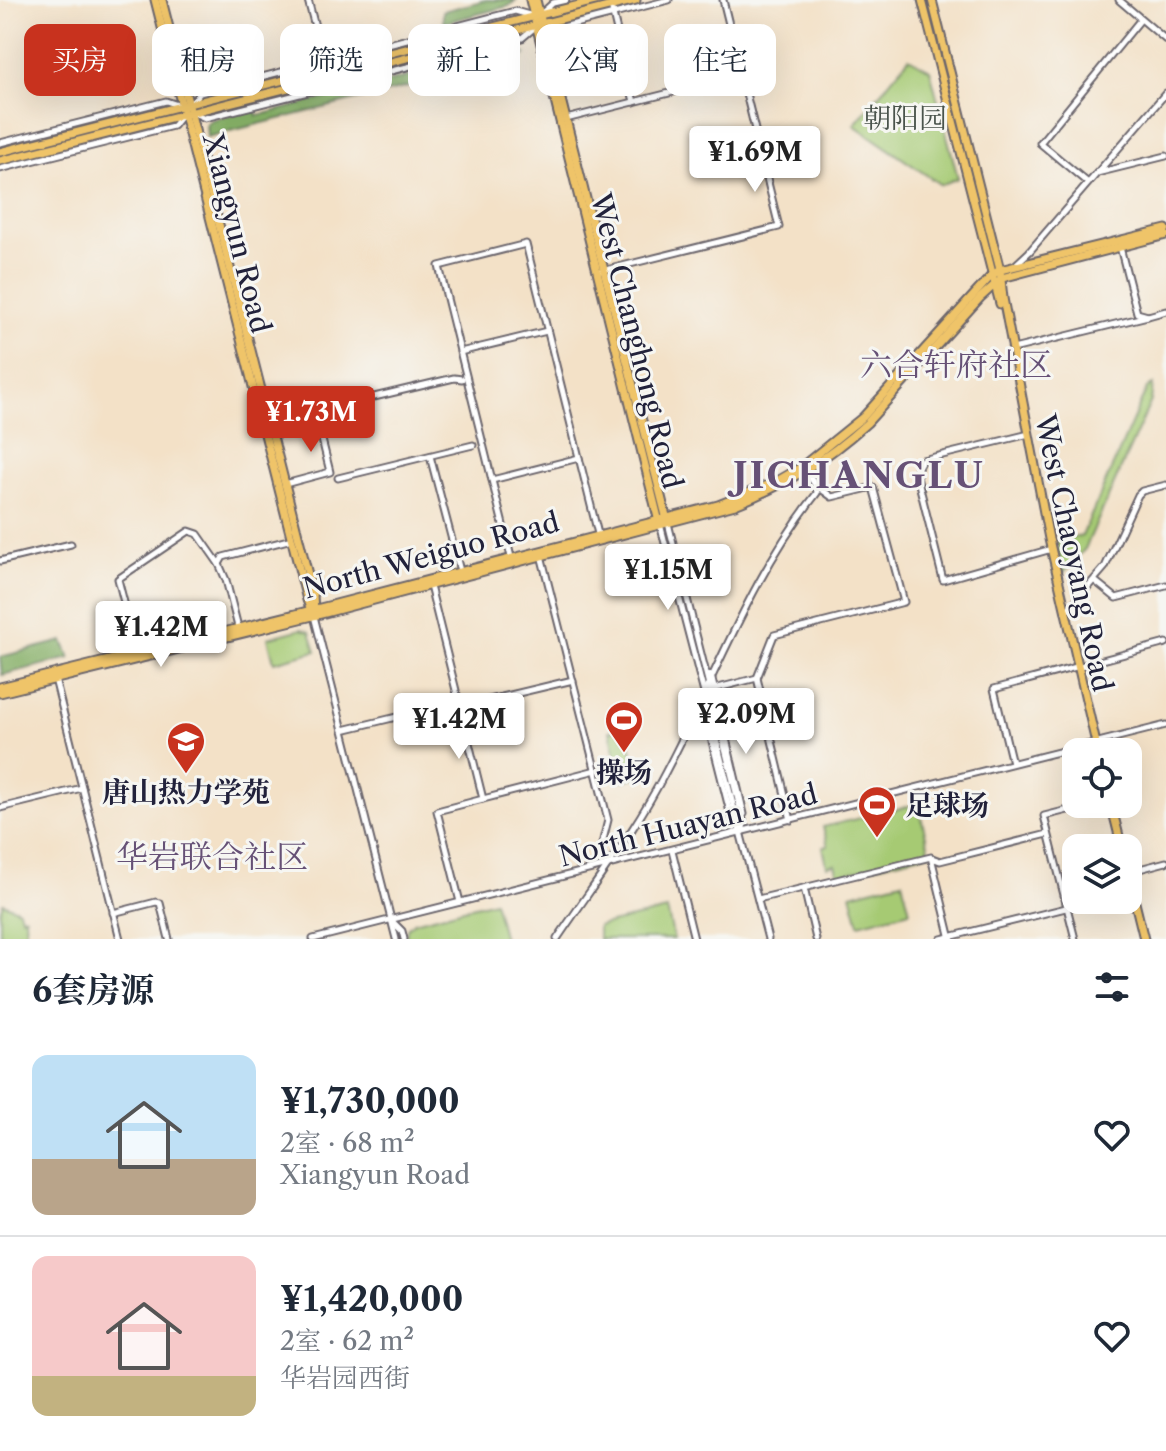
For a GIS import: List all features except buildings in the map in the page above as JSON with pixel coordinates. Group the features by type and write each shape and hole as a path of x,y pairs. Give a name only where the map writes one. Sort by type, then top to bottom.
{"main road":[{"name":"Xiangyun Road","path":"155,0 269,422 313,611"},
{"name":"Xiangyun Road","path":"162,0 292,539 313,611"},
{"name":"West Changhong Road","path":"530,0 537,16"},
{"name":"West Changhong Road","path":"536,0 539,24"},
{"path":"504,24 599,0"},
{"path":"544,24 612,10 636,0"},
{"name":"West Chaoyang Road","path":"922,0 997,277 1048,550 1094,738"},
{"name":"West Chaoyang Road","path":"932,0 997,277 1076,666"},
{"path":"392,61 536,26"},
{"path":"0,161 127,133 186,109 280,79"},
{"path":"0,152 280,88"},
{"name":"West Changhong Road","path":"557,96 663,521"},
{"name":"West Changhong Road","path":"559,96 601,271"},
{"path":"997,277 1011,269 1166,229"},
{"path":"997,277 1166,235"},
{"name":"North Weiguo Road","path":"54,677 238,627 429,585 735,500 804,470 863,417 997,277"},
{"name":"North Weiguo Road","path":"0,690 313,611 598,534 663,521"},
{"path":"1137,914 1144,939"}],"street":[{"path":"308,0 314,24"},
{"path":"463,24 515,11 537,16 553,3 566,0"},
{"path":"634,102 612,10 669,0"},
{"path":"723,0 729,24"},
{"path":"1119,0 1166,40"},
{"path":"1088,183 1040,143 1141,19"},
{"path":"1011,269 1166,93"},
{"path":"566,119 664,94"},
{"path":"601,271 779,227 746,96"},
{"path":"0,143 166,101 186,109"},
{"path":"0,169 127,133"},
{"path":"1097,173 1166,156"},
{"path":"511,557 439,266 526,244 598,534"},
{"path":"1120,247 1137,313 1148,316"},
{"path":"1012,350 1166,311"},
{"path":"460,352 547,331"},
{"path":"269,422 454,378 462,379"},
{"path":"285,484 330,472 315,411"},
{"path":"1025,435 922,460 917,476 943,580 1048,550"},
{"path":"338,478 473,445"},
{"path":"430,456 460,571"},
{"path":"492,480 579,458"},
{"path":"791,820 757,678 774,635 904,602 873,487 832,497 816,486 804,470"},
{"path":"1065,613 1105,567 1138,495 1142,491 1166,485"},
{"path":"558,939 609,865 666,771 709,678 779,544 817,493 816,486"},
{"name":"West Changhong Road","path":"663,521 709,678"},
{"name":"West Changhong Road","path":"663,521 702,694 737,826 742,833"},
{"path":"137,653 118,579 189,531 198,534 219,564 238,627"},
{"path":"219,564 225,555 292,539"},
{"path":"0,561 71,544"},
{"path":"541,554 608,820 600,852 609,865"},
{"path":"1095,581 1116,598 1166,585"},
{"path":"429,585 483,799"},
{"name":"Xiangyun Road","path":"313,611 396,939"},
{"path":"1012,763 994,689 1166,643"},
{"path":"54,677 120,939"},
{"path":"709,678 746,823 742,833"},
{"path":"709,678 768,939"},
{"path":"714,689 757,678"},
{"path":"343,730 573,680"},
{"name":"North Huayan Road","path":"1112,738 1166,725"},
{"name":"North Huayan Road","path":"313,939 1062,750"},
{"path":"460,902 437,811 596,770"},
{"path":"0,808 82,788"},
{"path":"1062,812 1044,816 1062,889"},
{"path":"758,899 931,857 940,861 1048,834"},
{"path":"672,850 694,939"},
{"path":"931,857 951,938"},
{"path":"1142,869 1166,862"},
{"path":"804,888 816,939"},
{"path":"113,913 160,903 169,939"},
{"path":"941,939 1062,909"},
{"path":"1069,914 1075,939"},
{"path":"390,919 402,931 404,939"}],"green space":[{"path":"486,0 516,0 509,6 443,23 443,11"},
{"name":"朝阳园","path":"909,58 930,70 958,178 941,185 854,125"},
{"path":"408,77 408,87 392,91 392,81"},
{"path":"333,96 372,96 207,137 206,124 211,120 255,108 257,116"},
{"path":"1153,385 1151,401 1085,549 1062,574 1056,541 1082,536 1147,388"},
{"path":"301,629 310,632 316,651 274,662 268,638"},
{"path":"63,641 70,658 2,675 0,657"},
{"name":"操场","path":"626,727 638,777 622,781 610,731"},
{"path":"918,804 930,853 838,875 835,864 827,866 823,847 828,846 823,827"},
{"path":"902,881 910,911 859,924 851,894"},
{"path":"494,901 504,939 406,939 407,928 414,922"},
{"path":"3,903 19,910 21,917 25,916 26,939 11,939 0,934"},
{"path":"667,910 674,939 598,939 598,926"}],"place":[{"name":"操场","path":"624,754"},
{"name":"唐山热力学苑","path":"186,775"},
{"name":"足球场","path":"877,839"}],"district":[{"name":"六合轩府社区","path":"956,364"},
{"name":"JICHANGLU","path":"859,475"},
{"name":"华岩联合社区","path":"212,856"}]}
